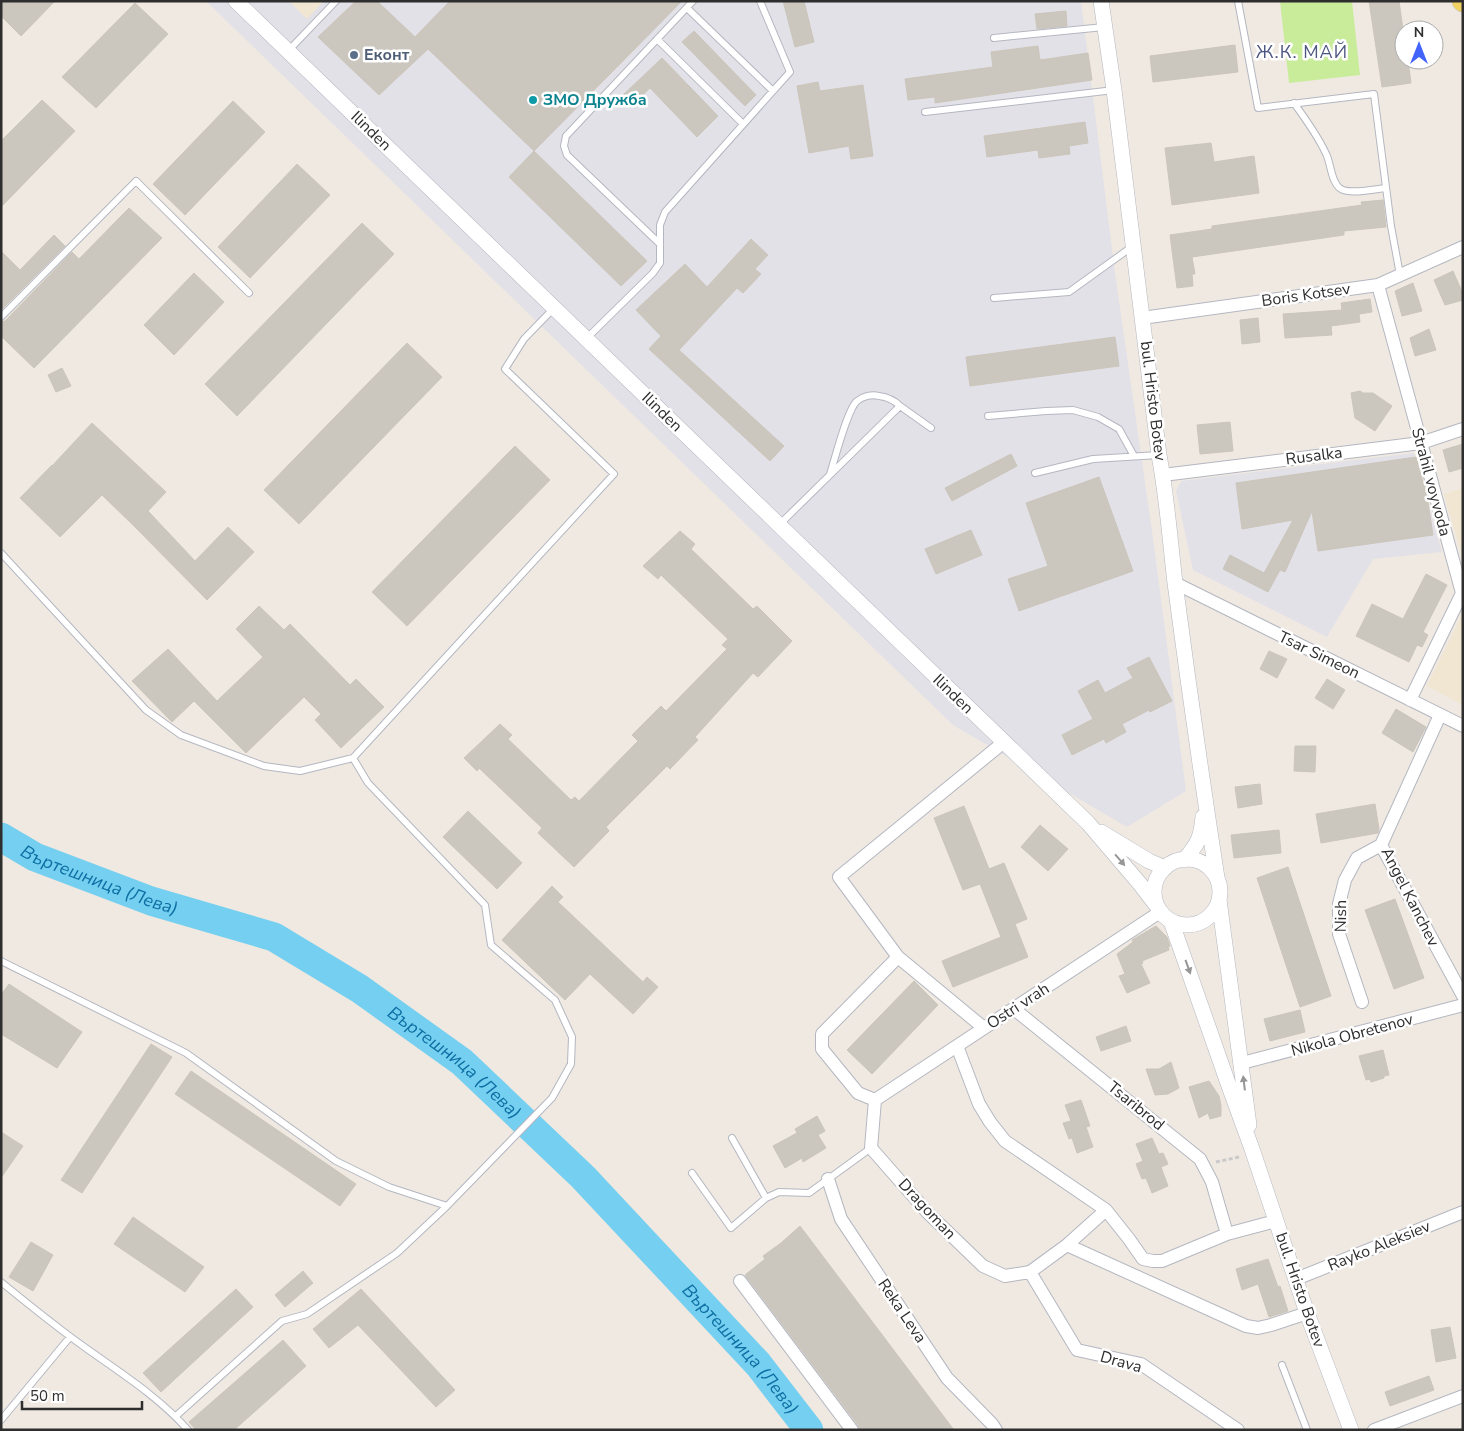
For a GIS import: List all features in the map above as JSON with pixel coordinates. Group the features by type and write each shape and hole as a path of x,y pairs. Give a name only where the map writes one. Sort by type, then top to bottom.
{"street":[{"name":"Ilinden","path":"236,1 1088,824 1163,913"},
{"name":"bul. Hristo Botev","path":"1102,1 1163,475 1175,583 1217,878"},
{"name":"Boris Kotsev","path":"1142,318 1378,285 1463,247"},
{"name":"Strahil voyvoda","path":"1378,285 1462,592 1410,700"},
{"name":"Rusalka","path":"1163,475 1421,443 1463,429"},
{"name":"Tsar Simeon","path":"1175,583 1463,726"},
{"name":"Angel Kanchev","path":"1440,715 1381,845 1463,996"},
{"path":"984,1028 898,956 839,877 1004,742"},
{"name":"bul. Hristo Botev","path":"1184,860 1198,842 1202,829 1205,801"},
{"name":"Ilinden","path":"1088,824 1149,861 1165,868"},
{"name":"Nish","path":"1362,1002 1339,934 1339,904 1344,880 1357,858 1381,845"},
{"path":"1184,860 1194,860 1211,870 1217,878 1220,889 1219,900 1213,914 1200,923 1186,925 1163,913 1155,896 1158,876 1174,862 1184,860"},
{"name":"bul. Hristo Botev","path":"1219,900 1253,1151"},
{"name":"bul. Hristo Botev","path":"1163,913 1253,1151 1307,1313 1351,1430"},
{"name":"Ostri vrah","path":"875,1100 1163,913"},
{"path":"871,1148 875,1100 858,1093 822,1049 822,1034 898,956"},
{"name":"Nikola Obretenov","path":"1242,1063 1463,1005"},
{"name":"Tsaribrod","path":"1014,1009 1200,1159 1212,1182 1225,1227"},
{"path":"957,1046 979,1104 990,1122 1006,1141 1106,1210 1143,1258 1153,1262 1162,1261 1227,1234 1276,1221"},
{"name":"Dragoman","path":"871,1148 928,1212 983,1266 1005,1276 1030,1272"},
{"name":"Reka Leva","path":"828,1179 841,1219 947,1378 996,1430"},
{"path":"1030,1272 1067,1245 1106,1210"},
{"name":"Rayko Aleksiev","path":"1296,1279 1463,1212"},
{"path":"1067,1245 1246,1326 1258,1328 1307,1313"},
{"name":"Drava","path":"1030,1272 1077,1350 1140,1364 1238,1430"},
{"path":"740,1281 852,1430"},
{"path":"1374,1430 1463,1396"}],"lane":[{"path":"288,51 336,1"},
{"path":"660,244 567,154 564,146 566,136 693,1"},
{"path":"586,338 653,273 660,263 660,225 664,212 790,72 760,1"},
{"path":"1238,1 1258,108 1374,94 1391,226 1400,275"},
{"path":"687,8 773,91"},
{"path":"994,38 1105,26"},
{"path":"657,39 743,124"},
{"path":"924,112 1114,90"},
{"path":"1294,103 1314,130 1336,185 1341,190 1350,192 1386,188"},
{"path":"1,317 136,181 249,293"},
{"path":"994,298 1069,292 1133,246"},
{"path":"1,553 146,710 181,735 264,766 300,770 353,758 614,474 506,369 524,339 554,308"},
{"path":"830,474 850,410 858,401 868,396 887,397 930,428"},
{"path":"779,525 900,406"},
{"path":"988,416 1073,410 1098,417 1119,429 1134,456"},
{"path":"1035,473 1093,459 1159,455"},
{"path":"176,1416 282,1321 307,1314 397,1253 447,1206 552,1098 571,1064 572,1037 554,1000 491,945 485,905 368,783 353,758"},
{"path":"1,961 186,1053 336,1161 388,1188 447,1206"},
{"path":"732,1138 766,1198"},
{"path":"692,1173 731,1228 766,1198 779,1192 809,1193 871,1148"},
{"path":"1,1282 70,1336 150,1394 176,1416 188,1430"},
{"path":"1,1420 70,1336"},
{"path":"1282,1365 1307,1430"}],"path":[{"path":"1203,1164 1253,1151"}],"shaded area":[{"path":"206,1 1081,1 1115,273 1153,538 1186,791 1127,827 953,725"},
{"path":"289,1 324,1 307,19"},
{"path":"1414,453 1442,552 1373,559 1327,637 1193,570 1176,491 1181,481"},
{"path":"1463,488 1463,559 1444,494"},
{"path":"1463,613 1463,705 1427,686"}],"green space":[{"path":"1280,1 1352,1 1360,75 1289,83"}],"building":[{"path":"1,1 55,1 21,36 1,16"},
{"name":"ЗМО Дружба","path":"356,1 377,1 415,37 450,1 682,1 534,151 428,49 379,95 318,37"},
{"path":"783,1 804,1 814,42 795,47"},
{"path":"1369,1 1399,1 1402,20 1394,20 1394,70 1409,70 1411,83 1382,87"},
{"path":"135,3 168,34 96,108 62,77"},
{"path":"1066,11 1067,26 1037,29 1035,14"},
{"path":"694,31 756,95 745,106 682,42"},
{"path":"1235,45 1238,72 1153,82 1150,56"},
{"path":"1038,46 1040,60 1088,53 1092,80 935,103 935,97 908,100 905,79 993,67 991,52"},
{"path":"662,58 718,116 697,137 650,88 630,107 621,97"},
{"path":"818,82 820,91 863,85 873,156 851,159 849,146 809,153 797,86"},
{"path":"42,100 75,131 1,207 1,141"},
{"path":"233,101 265,132 185,215 153,184"},
{"path":"1085,122 1088,143 1069,146 1070,154 1039,158 1038,150 987,157 984,136"},
{"path":"1211,143 1214,162 1254,156 1259,193 1172,205 1165,148"},
{"path":"534,151 647,261 621,286 509,177"},
{"path":"297,164 330,195 250,278 218,247"},
{"path":"1383,200 1386,227 1344,231 1344,235 1192,257 1195,274 1192,274 1193,286 1177,288 1170,235 1212,229 1212,226 1362,205 1361,202"},
{"path":"129,208 162,238 34,368 1,336 1,322 5,321 72,252 79,259"},
{"path":"362,223 394,254 237,416 205,384"},
{"path":"54,235 65,246 1,310 1,251 20,270"},
{"path":"751,239 768,255 755,269 761,274 743,293 737,288 679,350 784,446 770,461 649,349 661,336 636,310 685,264 707,287"},
{"path":"1453,271 1463,294 1463,300 1445,305 1434,280"},
{"path":"194,273 224,302 174,355 144,325"},
{"path":"1413,283 1422,311 1402,316 1395,291"},
{"path":"1370,299 1372,312 1359,314 1360,322 1331,326 1332,335 1285,338 1283,314 1342,310 1341,303"},
{"path":"1258,318 1260,342 1242,344 1240,320"},
{"path":"1429,329 1436,350 1415,356 1410,338"},
{"path":"1115,337 1119,366 970,386 966,357"},
{"path":"407,343 442,377 299,524 264,490"},
{"path":"62,368 71,386 56,392 48,375"},
{"path":"1360,391 1363,393 1373,393 1392,406 1375,431 1355,418 1351,393"},
{"path":"1230,422 1233,451 1200,454 1197,425"},
{"path":"92,423 166,492 148,511 195,561 228,527 254,552 207,600 102,495 60,537 20,498"},
{"path":"1463,444 1463,468 1449,472 1443,450"},
{"path":"515,446 550,480 407,626 372,592"},
{"path":"1011,454 1017,466 952,501 945,488"},
{"path":"1416,457 1427,496 1433,535 1318,551 1312,511 1285,572 1280,570 1268,592 1223,569 1230,555 1264,573 1293,520 1242,529 1236,483"},
{"path":"1099,477 1133,571 1019,611 1008,579 1048,566 1026,503"},
{"path":"971,530 982,555 936,574 925,549"},
{"path":"680,531 695,544 691,549 753,609 757,606 792,641 758,677 753,673 695,737 698,740 670,769 667,766 606,827 609,831 574,867 538,833 542,828 479,768 477,771 464,758 500,724 512,735 508,739 571,800 575,797 579,801 638,741 632,735 661,706 666,711 727,649 722,645 728,639 661,575 658,579 643,566"},
{"path":"1426,574 1447,585 1423,632 1428,635 1422,647 1417,645 1409,662 1356,636 1372,604 1403,619"},
{"path":"259,606 284,630 290,624 350,685 356,679 384,707 341,748 315,720 321,714 304,697 246,753 194,701 172,722 132,681 168,649 217,701 263,657 236,629"},
{"path":"1269,651 1287,659 1277,678 1260,669"},
{"path":"1149,657 1172,701 1122,724 1126,732 1106,743 1104,739 1072,755 1062,735 1093,719 1078,691 1098,680 1105,693 1133,678 1127,668"},
{"path":"1327,679 1345,690 1333,709 1315,698"},
{"path":"1396,709 1426,727 1413,752 1382,733"},
{"path":"1295,746 1316,746 1315,772 1294,771"},
{"path":"1260,784 1262,804 1238,808 1235,787"},
{"path":"1375,804 1378,833 1321,843 1316,814"},
{"path":"964,806 989,869 1004,863 1027,919 1015,924 1028,957 953,987 942,961 1001,937 980,884 963,890 934,818"},
{"path":"468,811 522,863 497,889 443,837"},
{"path":"1040,825 1068,849 1048,871 1021,847"},
{"path":"1279,830 1281,853 1234,858 1231,835"},
{"path":"1288,867 1331,996 1300,1007 1257,878"},
{"path":"552,886 563,897 558,902 643,982 647,977 658,987 633,1014 590,974 565,1000 502,940"},
{"path":"1395,899 1424,978 1394,989 1365,910"},
{"path":"1156,926 1167,937 1170,946 1168,947 1169,950 1142,961 1143,963 1141,964 1150,983 1127,993 1119,976 1125,974 1117,954 1133,942 1132,940"},
{"path":"914,981 938,1005 872,1074 847,1050"},
{"path":"9,984 82,1032 57,1068 1,1034 1,995"},
{"path":"1300,1010 1305,1032 1270,1041 1264,1019"},
{"path":"1126,1026 1131,1041 1101,1051 1096,1037"},
{"path":"151,1044 172,1057 82,1193 61,1180"},
{"path":"1383,1050 1389,1075 1371,1082 1370,1079 1366,1080 1359,1056"},
{"path":"1171,1062 1179,1088 1168,1094 1155,1095 1146,1069 1159,1069"},
{"path":"191,1071 356,1184 340,1206 175,1094"},
{"path":"1209,1081 1219,1096 1221,1116 1210,1119 1208,1113 1199,1118 1189,1087"},
{"path":"1081,1100 1090,1126 1086,1127 1093,1147 1077,1153 1072,1138 1069,1139 1063,1123 1071,1121 1065,1105"},
{"path":"817,1116 825,1131 818,1135 826,1148 803,1162 802,1158 785,1168 773,1146 797,1133 795,1129"},
{"path":"1,1132 23,1146 1,1178"},
{"path":"1152,1138 1159,1154 1163,1153 1168,1164 1161,1167 1168,1186 1152,1193 1146,1178 1142,1179 1136,1164 1143,1161 1136,1144"},
{"path":"133,1217 204,1267 185,1292 114,1244"},
{"path":"800,1226 954,1430 860,1430 745,1275 765,1259 763,1256"},
{"path":"31,1242 53,1255 33,1291 9,1277"},
{"path":"1268,1259 1278,1287 1280,1286 1288,1311 1269,1317 1258,1284 1242,1290 1236,1269"},
{"path":"303,1271 313,1283 285,1307 275,1295"},
{"path":"236,1289 253,1307 161,1392 143,1373"},
{"path":"361,1289 455,1390 436,1407 358,1325 329,1348 313,1329"},
{"path":"1450,1327 1456,1358 1436,1362 1431,1330"},
{"path":"283,1340 306,1366 234,1430 196,1430 189,1422"},
{"path":"1429,1376 1434,1390 1390,1406 1385,1392"}],"waterway":[{"name":"Въртешница (Лева)","path":"1,837 35,857 151,901 274,937 360,989 462,1062 583,1177 758,1364 809,1430"}],"place":[{"name":"Еконт","path":"354,55"},
{"name":"ЗМО Дружба","path":"533,100"}],"district":[{"name":"Ж.К. МАЙ","path":"1302,52"}]}
